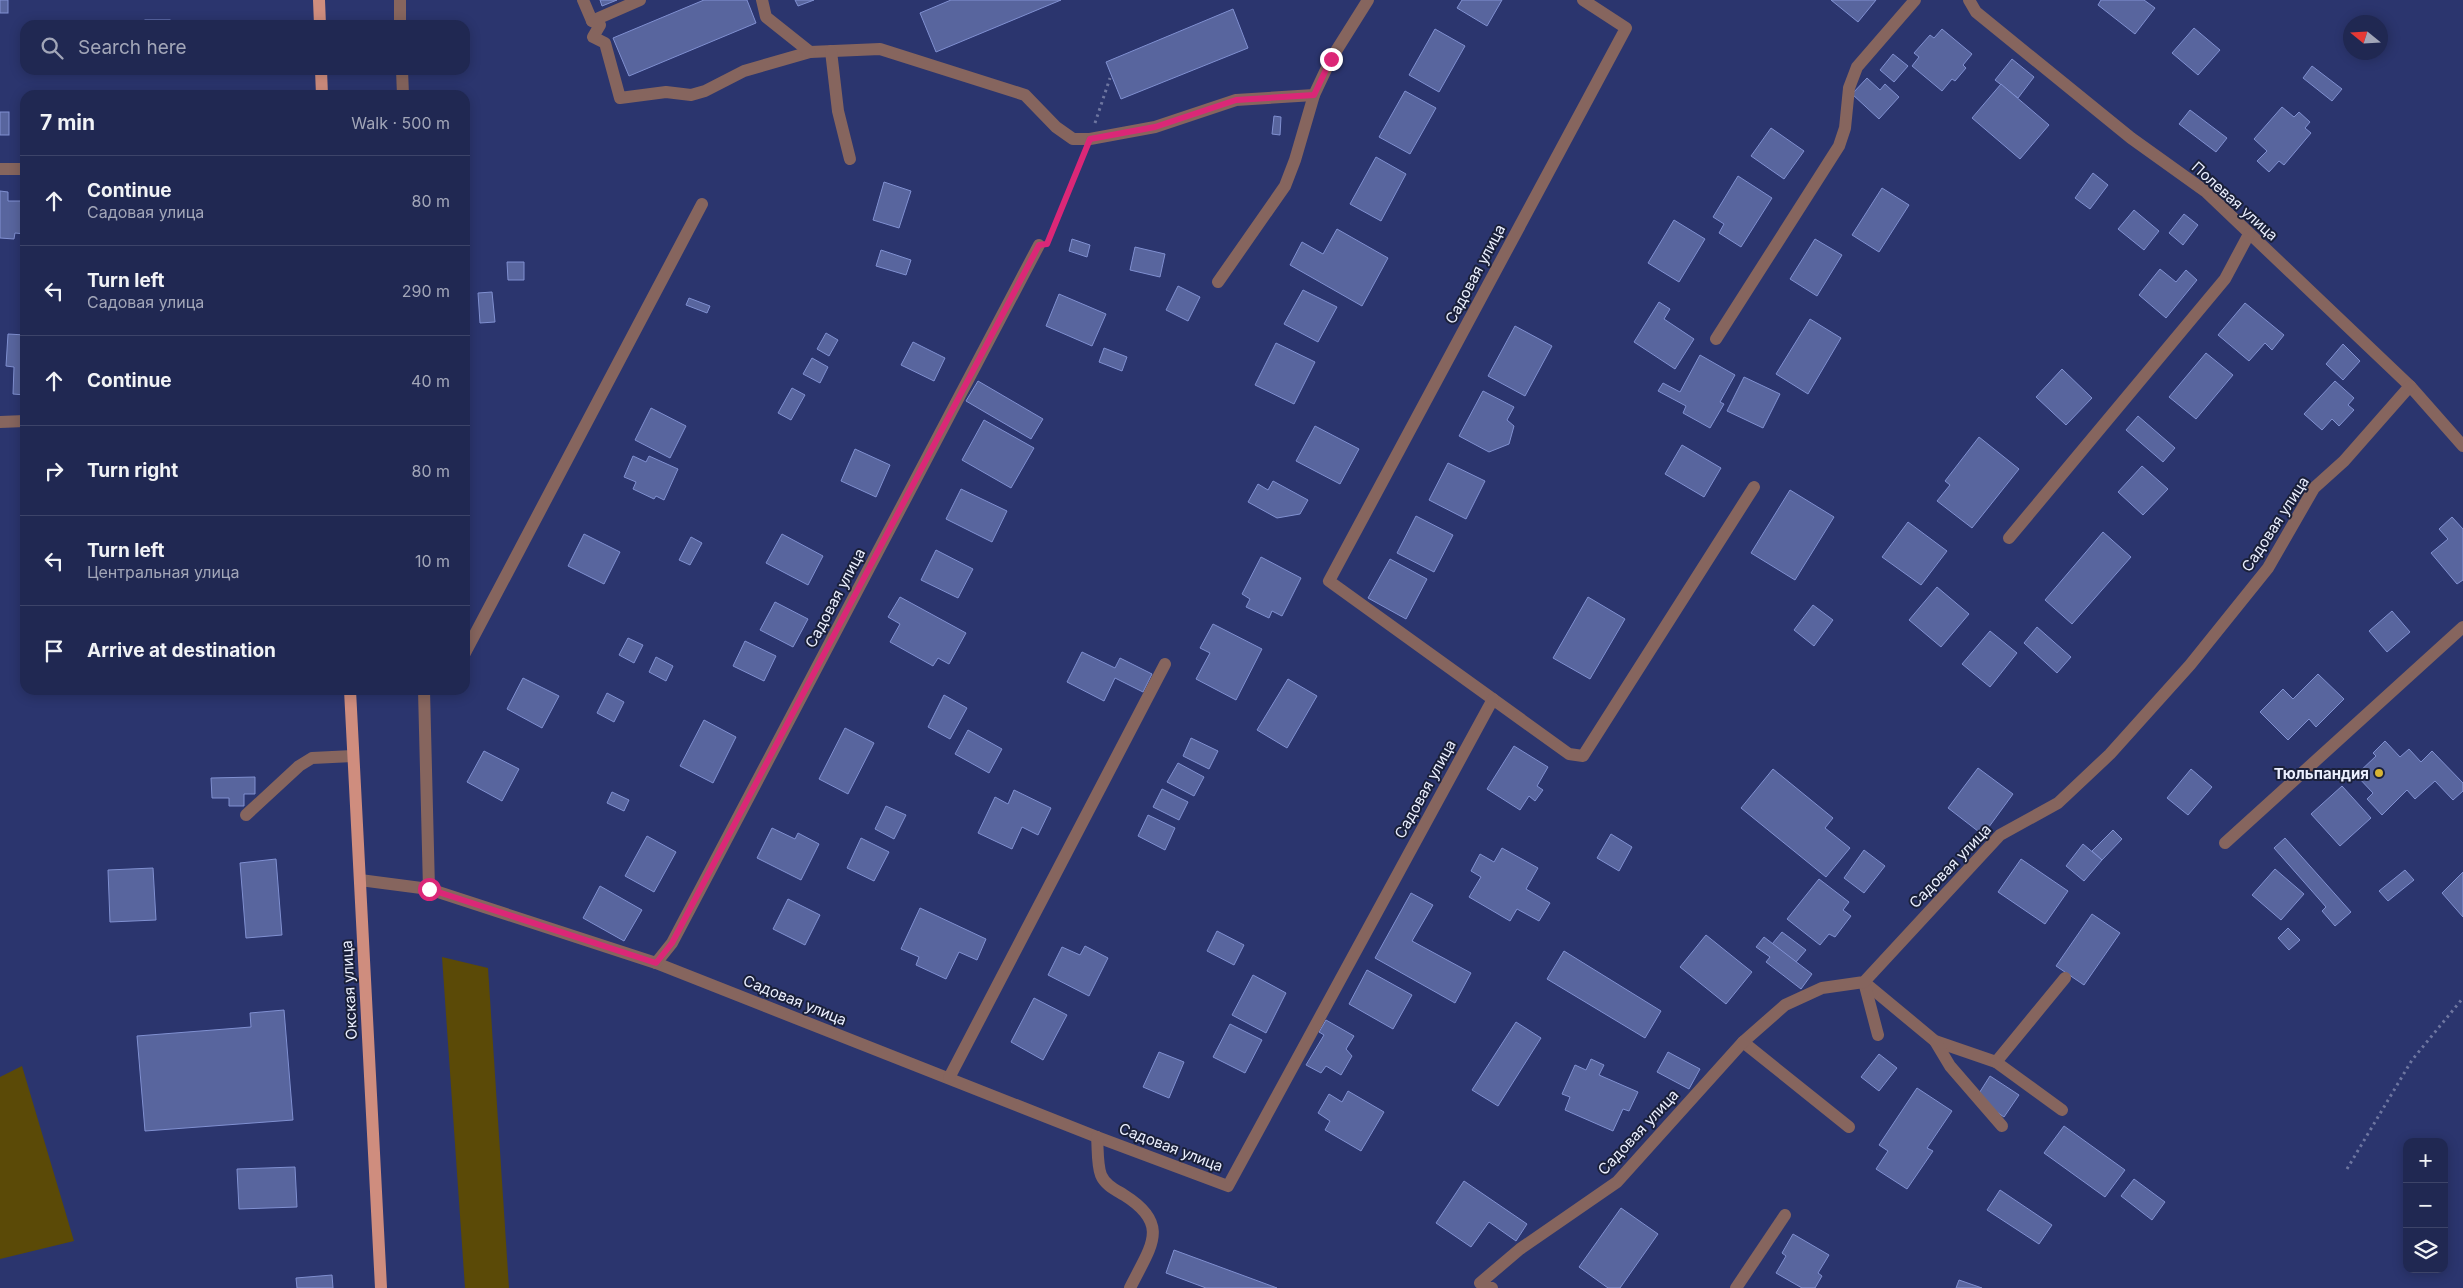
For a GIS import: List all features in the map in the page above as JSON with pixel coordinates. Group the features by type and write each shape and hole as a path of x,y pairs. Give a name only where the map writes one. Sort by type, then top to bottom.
{"main road":[{"path":"319,0 320,20"},
{"path":"321,75 322,90"},
{"name":"Окская улица","path":"350,695 381,1288"}],"street":[{"path":"400,0 400,20"},
{"path":"583,0 592,21 600,25 593,37 605,43 620,98 666,92 691,95 705,91 744,71 810,52 880,50 1025,95 1056,127 1074,139 1090,139 1155,127 1236,100 1314,95"},
{"path":"592,21 640,0"},
{"path":"762,0 766,17 810,52"},
{"path":"1218,282 1285,186 1295,160 1314,95 1331,59 1368,0"},
{"name":"Садовая улица","path":"360,880 429,889 656,963 1097,1137 1228,1186 1493,699 1330,581 1626,28 1583,0"},
{"path":"1716,339 1839,146 1844,128 1849,88 1857,67 1915,0"},
{"name":"Полевая улица","path":"1969,0 1976,12 2131,138 2205,192 2410,386 2463,446"},
{"path":"831,51 838,111 850,159"},
{"path":"402,75 403,90"},
{"path":"0,169 20,169"},
{"path":"470,644 702,204"},
{"path":"2009,538 2225,279 2249,234"},
{"name":"Садовая улица","path":"656,963 672,943 1039,245"},
{"name":"Садовая улица","path":"1492,1288 1480,1283 1520,1249 1617,1182 1743,1042 1785,1005 1822,988 1864,982 2000,835 2058,803 2110,754 2190,665 2268,568 2314,488 2344,461 2410,386"},
{"path":"0,422 20,421"},
{"path":"1493,699 1569,754 1583,756 1754,487"},
{"path":"2226,842 2463,627"},
{"path":"949,1078 1165,664"},
{"path":"426,695 429,889"},
{"path":"246,815 299,766 312,758 353,756"},
{"path":"1996,1062 2065,978"},
{"path":"1864,982 1878,1035"},
{"path":"1864,982 1935,1040 1996,1062 2062,1110"},
{"path":"1935,1040 1950,1066 2002,1126"},
{"path":"1743,1042 1849,1126"},
{"path":"1097,1137 1101,1175 1109,1186 1142,1206 1152,1222 1154,1238 1130,1288"},
{"path":"1736,1288 1785,1215"}],"path":[{"path":"1039,245 1047,244 1090,139 1110,78"},
{"path":"2347,1169 2412,1060 2463,998"}],"shaded area":[{"path":"442,957 488,968 509,1288 465,1288"},
{"path":"22,1066 74,1241 0,1259 0,1077"}],"building":[{"path":"0,0 8,0 8,13 0,13"},
{"path":"600,0 617,0 602,6"},
{"path":"704,0 747,0 756,23 629,76 613,38"},
{"path":"795,0 814,0 798,6"},
{"path":"951,0 1061,0 936,52 920,13"},
{"path":"1462,0 1502,0 1487,26 1457,8"},
{"path":"1831,0 1876,0 1858,22"},
{"path":"2101,0 2144,0 2155,8 2135,34 2098,5"},
{"path":"1233,9 1248,48 1121,99 1106,62"},
{"path":"2194,28 2220,50 2198,75 2172,53"},
{"path":"1435,29 1465,46 1439,92 1409,75"},
{"path":"1942,29 1972,54 1963,65 1966,68 1955,81 1952,79 1942,91 1912,66 1919,57 1914,53 1930,35 1934,38"},
{"path":"1893,54 1908,66 1894,82 1880,70"},
{"path":"2012,59 2034,77 2018,98 1995,80"},
{"path":"2312,66 2342,89 2332,101 2303,78"},
{"path":"1867,78 1880,90 1885,84 1899,97 1879,119 1852,94"},
{"path":"2001,84 2049,125 2020,159 1972,118"},
{"path":"1405,91 1436,108 1410,154 1379,137"},
{"path":"2282,107 2294,117 2299,112 2310,122 2305,128 2311,133 2284,165 2279,161 2269,172 2257,161 2267,151 2254,139"},
{"path":"2190,110 2227,138 2216,152 2179,124"},
{"path":"0,112 9,112 9,135 0,135"},
{"path":"1274,116 1281,117 1280,135 1272,134"},
{"path":"1771,128 1804,151 1784,179 1751,156"},
{"path":"1376,157 1406,174 1381,221 1350,204"},
{"path":"2093,173 2108,185 2090,209 2075,198"},
{"path":"1738,176 1772,198 1741,247 1719,233 1724,224 1713,217"},
{"path":"884,182 911,191 899,228 873,220"},
{"path":"1882,188 1909,205 1879,252 1852,235"},
{"path":"0,191 8,192 8,201 20,201 20,234 15,233 14,239 0,238"},
{"path":"2134,210 2159,231 2144,250 2118,229"},
{"path":"2184,214 2198,225 2183,245 2169,233"},
{"path":"1674,220 1705,239 1679,282 1648,263"},
{"path":"1337,229 1388,258 1362,306 1290,265 1302,242 1323,254"},
{"path":"1072,239 1090,245 1087,257 1069,251"},
{"path":"1815,239 1842,255 1817,296 1790,279"},
{"path":"1135,247 1165,254 1160,277 1130,270"},
{"path":"881,250 911,260 906,275 876,266"},
{"path":"507,262 524,262 524,280 508,280"},
{"path":"2160,269 2176,282 2186,270 2197,280 2166,318 2139,295"},
{"path":"1178,286 1200,297 1188,321 1166,310"},
{"path":"1303,290 1337,307 1318,342 1284,324"},
{"path":"492,292 495,322 480,323 478,293"},
{"path":"1059,294 1106,314 1092,346 1046,326"},
{"path":"689,298 710,306 707,313 686,305"},
{"path":"1659,302 1670,309 1664,319 1694,339 1675,369 1634,342"},
{"path":"2245,303 2284,335 2272,350 2265,343 2249,361 2218,335"},
{"path":"1810,319 1841,338 1808,394 1776,374"},
{"path":"1515,326 1552,346 1525,396 1488,376"},
{"path":"826,333 838,340 829,356 817,349"},
{"path":"8,334 20,335 20,395 13,394 14,367 6,366"},
{"path":"913,342 945,358 934,381 901,365"},
{"path":"1276,343 1315,362 1294,404 1255,385"},
{"path":"2343,344 2360,361 2343,380 2326,364"},
{"path":"1104,348 1127,357 1122,371 1099,362"},
{"path":"2206,353 2233,375 2196,419 2169,397"},
{"path":"1700,355 1735,375 1720,402 1724,404 1710,428 1683,413 1686,406 1658,391 1663,383 1680,392"},
{"path":"812,358 828,367 820,383 803,374"},
{"path":"2062,369 2092,398 2066,425 2036,397"},
{"path":"1744,377 1780,394 1763,428 1727,411"},
{"path":"978,381 1043,419 1031,439 966,401"},
{"path":"2335,381 2354,398 2348,405 2354,410 2339,426 2332,419 2322,430 2304,414"},
{"path":"792,388 805,395 791,420 778,413"},
{"path":"1483,391 1514,407 1507,420 1514,426 1509,444 1489,452 1459,436"},
{"path":"651,408 686,426 670,458 635,440"},
{"path":"2138,416 2175,448 2163,462 2126,430"},
{"path":"984,420 1034,448 1011,488 962,460"},
{"path":"1315,426 1359,449 1340,484 1296,461"},
{"path":"1979,437 2019,469 1972,528 1937,501 1950,485 1945,481"},
{"path":"1682,445 1721,468 1704,497 1665,474"},
{"path":"855,449 890,465 876,497 841,481"},
{"path":"633,456 646,462 649,456 678,469 664,500 656,496 654,499 633,489 636,482 624,477"},
{"path":"1448,463 1485,481 1466,519 1429,500"},
{"path":"2142,466 2168,489 2143,515 2118,492"},
{"path":"1273,481 1308,500 1300,514 1277,518 1248,502 1258,484 1268,490"},
{"path":"961,489 1007,511 992,542 946,519"},
{"path":"1790,490 1834,517 1795,580 1751,553"},
{"path":"1416,516 1453,535 1434,572 1397,553"},
{"path":"2452,517 2463,529 2463,580 2457,584 2431,553 2448,539 2439,529"},
{"path":"1908,522 1947,551 1921,585 1882,557"},
{"path":"2103,532 2131,557 2072,624 2045,600"},
{"path":"584,534 620,552 604,584 568,566"},
{"path":"782,534 823,556 808,585 766,563"},
{"path":"691,537 702,543 690,565 679,560"},
{"path":"936,550 973,569 958,598 921,580"},
{"path":"1261,557 1301,578 1282,616 1272,611 1269,618 1246,607 1250,599 1242,594"},
{"path":"1390,559 1427,579 1406,619 1368,598"},
{"path":"1937,587 1969,614 1941,647 1909,620"},
{"path":"900,597 966,633 949,664 938,658 933,666 890,642 900,624 888,617"},
{"path":"1588,597 1625,619 1590,679 1553,658"},
{"path":"775,602 808,619 793,647 760,630"},
{"path":"1813,605 1833,620 1814,646 1794,630"},
{"path":"2392,611 2410,632 2387,652 2369,631"},
{"path":"1213,624 1262,649 1236,700 1196,679 1210,653 1200,648"},
{"path":"2037,627 2071,657 2057,673 2024,643"},
{"path":"1990,631 2017,653 1990,687 1962,664"},
{"path":"628,638 643,645 634,663 619,655"},
{"path":"745,641 776,656 764,681 733,666"},
{"path":"1082,652 1115,668 1120,658 1152,674 1143,692 1115,678 1104,701 1067,682"},
{"path":"656,657 673,666 666,681 649,672"},
{"path":"2318,674 2344,699 2316,727 2309,719 2288,740 2260,712 2283,689 2293,699"},
{"path":"523,678 559,696 542,728 507,709"},
{"path":"1288,679 1317,696 1287,748 1257,730"},
{"path":"607,693 624,702 614,722 597,713"},
{"path":"944,695 967,708 950,739 928,727"},
{"path":"704,720 736,737 713,783 680,766"},
{"path":"845,728 874,743 848,794 819,779"},
{"path":"968,730 1002,749 989,773 955,754"},
{"path":"1191,738 1218,751 1209,769 1183,756"},
{"path":"2385,741 2400,757 2409,749 2421,762 2432,751 2463,783 2463,791 2453,800 2435,781 2415,799 2407,790 2382,815 2367,799 2373,793 2356,775 2376,756 2373,753"},
{"path":"1514,746 1548,767 1537,786 1543,790 1535,801 1529,796 1520,810 1487,789"},
{"path":"484,751 519,769 502,801 467,782"},
{"path":"1178,763 1204,777 1194,796 1167,782"},
{"path":"1978,768 2013,794 1983,835 1948,808"},
{"path":"1773,769 1833,818 1825,828 1850,848 1826,877 1741,808"},
{"path":"2191,769 2212,787 2188,815 2167,798"},
{"path":"255,777 255,794 244,794 244,806 229,806 229,798 212,798 211,778"},
{"path":"2342,786 2371,818 2340,846 2311,814"},
{"path":"1162,789 1188,802 1179,820 1153,807"},
{"path":"1014,790 1051,808 1038,835 1022,827 1012,849 978,833 995,797 1008,804"},
{"path":"612,792 629,800 624,811 607,803"},
{"path":"886,806 906,815 894,839 875,829"},
{"path":"1148,815 1175,828 1165,850 1138,836"},
{"path":"772,828 795,839 798,833 819,844 801,880 757,858"},
{"path":"2113,830 2122,839 2102,860 2092,851"},
{"path":"1611,834 1632,847 1619,871 1597,858"},
{"path":"647,836 676,852 654,892 625,876"},
{"path":"861,838 889,852 874,881 847,868"},
{"path":"2285,838 2351,912 2335,926 2322,911 2326,907 2274,848"},
{"path":"2083,844 2102,860 2084,881 2066,866"},
{"path":"1502,848 1538,868 1526,889 1550,903 1539,921 1517,909 1510,921 1469,897 1481,877 1471,871 1480,854 1494,862"},
{"path":"1864,850 1885,866 1864,893 1844,878"},
{"path":"276,859 282,935 246,938 240,863"},
{"path":"2021,859 2068,891 2045,924 1998,892"},
{"path":"153,868 156,920 110,922 108,870"},
{"path":"2275,869 2304,894 2281,920 2252,895"},
{"path":"2405,870 2414,880 2388,901 2379,891"},
{"path":"2463,872 2463,917 2442,893"},
{"path":"1819,879 1849,902 1843,910 1851,916 1835,937 1829,934 1820,945 1787,919"},
{"path":"600,886 642,910 624,941 583,918"},
{"path":"1411,893 1433,905 1412,941 1471,973 1455,1003 1375,958"},
{"path":"788,899 820,915 805,945 773,929"},
{"path":"920,908 986,939 977,960 959,952 946,979 916,965 919,957 901,949"},
{"path":"2092,914 2120,933 2084,985 2056,966"},
{"path":"2288,928 2300,940 2289,950 2278,938"},
{"path":"1217,931 1244,945 1234,965 1207,951"},
{"path":"1782,932 1806,950 1796,962 1772,944"},
{"path":"1706,935 1752,972 1726,1004 1680,967"},
{"path":"1764,937 1812,974 1801,989 1766,962 1770,957 1756,947"},
{"path":"1085,946 1108,958 1089,996 1048,975 1062,947 1080,955"},
{"path":"1564,951 1661,1011 1645,1038 1547,979"},
{"path":"1367,970 1412,995 1393,1029 1349,1004"},
{"path":"1253,975 1286,993 1266,1033 1232,1015"},
{"path":"1034,998 1067,1015 1043,1060 1011,1042"},
{"path":"284,1010 293,1120 145,1131 137,1036 251,1027 250,1013"},
{"path":"1326,1020 1354,1036 1346,1049 1352,1056 1341,1075 1326,1066 1321,1073 1306,1065 1324,1035 1319,1032"},
{"path":"1516,1022 1541,1038 1498,1106 1472,1090"},
{"path":"1230,1024 1262,1040 1245,1073 1213,1057"},
{"path":"1159,1052 1184,1062 1169,1098 1143,1087"},
{"path":"1668,1052 1700,1069 1689,1089 1657,1072"},
{"path":"1879,1054 1897,1068 1879,1091 1861,1077"},
{"path":"1591,1059 1604,1065 1599,1075 1638,1092 1629,1111 1623,1109 1613,1131 1565,1110 1570,1097 1562,1094 1575,1065 1586,1070"},
{"path":"1990,1076 2019,1095 2004,1117 1976,1098"},
{"path":"1917,1088 1952,1111 1927,1148 1933,1151 1907,1189 1876,1169 1888,1151 1879,1145"},
{"path":"1348,1091 1384,1112 1361,1151 1325,1130 1330,1121 1318,1113 1329,1094 1342,1102"},
{"path":"2064,1126 2125,1170 2105,1197 2044,1153"},
{"path":"295,1167 297,1207 239,1209 237,1169"},
{"path":"2134,1179 2165,1202 2152,1220 2121,1196"},
{"path":"1464,1181 1527,1224 1516,1241 1489,1222 1471,1247 1436,1223"},
{"path":"2000,1190 2052,1225 2039,1244 1987,1210"},
{"path":"1621,1208 1658,1234 1620,1288 1608,1288 1579,1267"},
{"path":"1793,1234 1829,1255 1818,1273 1822,1276 1815,1288 1802,1288 1776,1273 1786,1256 1782,1253"},
{"path":"1174,1250 1277,1288 1206,1288 1166,1273"},
{"path":"332,1275 333,1288 297,1288 296,1278"},
{"path":"1959,1280 1982,1288 1956,1288"}],"place":[{"name":"Тюльпандия","path":"2379,773"}],"route":[{"path":"429,889 656,963 672,943 1039,245 1047,244 1090,139 1155,127 1236,100 1314,95 1331,59"}]}
